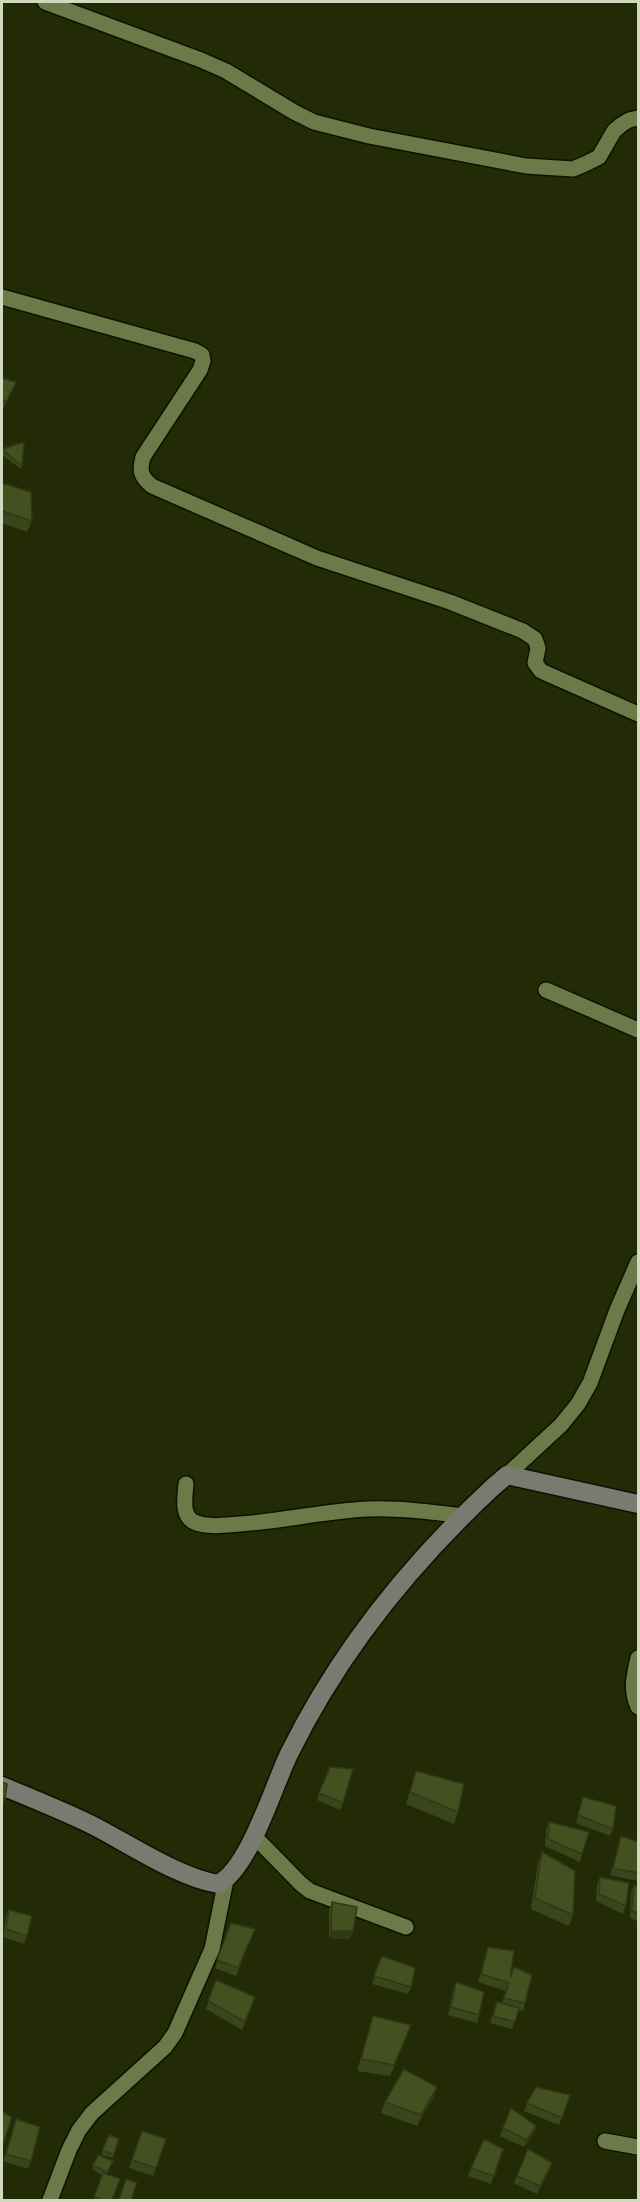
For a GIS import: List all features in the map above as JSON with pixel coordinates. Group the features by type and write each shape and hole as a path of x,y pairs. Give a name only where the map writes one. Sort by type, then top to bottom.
{"street":[{"path":"50,3 226,71 314,122 369,136 526,166 573,169 599,157 614,131 629,120 639,118"},
{"path":"2,297 195,351 202,355 200,370 143,457 140,468 143,479 152,486 317,558 450,602 523,632 535,639 538,648 535,663 541,671 639,714"},
{"path":"546,990 639,1030"},
{"path":"2,1786 89,1824 198,1879 218,1884 226,1880 240,1865 278,1775 302,1727 357,1639 382,1605 464,1516 561,1425 578,1404 590,1383 617,1310 639,1262"},
{"path":"507,1475 639,1504"},
{"path":"186,1485 185,1511 188,1517 194,1522 212,1526 260,1523 365,1509 464,1516"},
{"path":"639,1658 633,1678 633,1691 639,1707"},
{"path":"254,1836 310,1891 406,1927"},
{"path":"50,2200 79,2130 92,2113 165,2047 175,2032 212,1949 226,1880"},
{"path":"605,2141 639,2147"}],"building":[{"path":"2,378 16,382 6,402 2,399"},
{"path":"24,442 22,466 2,449"},
{"path":"2,483 31,492 32,521 2,511"},
{"path":"330,1767 353,1769 343,1803 319,1793"},
{"path":"416,1771 464,1784 458,1812 410,1792"},
{"path":"2,1782 7,1784 5,1799 2,1798"},
{"path":"583,1797 616,1806 613,1829 578,1815"},
{"path":"549,1822 589,1832 582,1854 548,1839"},
{"path":"621,1836 639,1842 639,1873 613,1868"},
{"path":"542,1852 575,1871 573,1915 535,1898"},
{"path":"600,1877 629,1883 626,1906 599,1894"},
{"path":"634,1885 639,1886 639,1913 632,1911"},
{"path":"332,1902 357,1907 353,1931 331,1931"},
{"path":"9,1910 32,1916 27,1936 6,1929"},
{"path":"231,1923 255,1929 238,1968 217,1960"},
{"path":"488,1947 514,1951 510,1978 514,1967 532,1975 525,2003 504,1998 509,1983 481,1974"},
{"path":"382,1956 415,1968 411,1987 374,1976"},
{"path":"216,1980 255,1997 245,2022 208,2001"},
{"path":"456,1982 484,1992 479,2015 451,2007"},
{"path":"497,2002 519,2008 515,2022 493,2016"},
{"path":"373,2016 411,2025 394,2065 361,2059"},
{"path":"404,2069 437,2087 421,2115 385,2102"},
{"path":"536,2087 570,2095 562,2118 527,2103"},
{"path":"511,2108 536,2126 527,2140 503,2128"},
{"path":"2,2112 12,2117 2,2147"},
{"path":"16,2119 40,2127 31,2161 6,2154"},
{"path":"142,2131 166,2139 156,2168 132,2160"},
{"path":"109,2135 119,2139 114,2154 102,2151"},
{"path":"484,2139 503,2149 494,2176 471,2168"},
{"path":"528,2149 552,2163 540,2186 517,2176"},
{"path":"98,2155 113,2161 107,2172 93,2165"},
{"path":"103,2173 120,2179 112,2200 94,2197"},
{"path":"126,2179 137,2183 131,2200 119,2200"}]}
